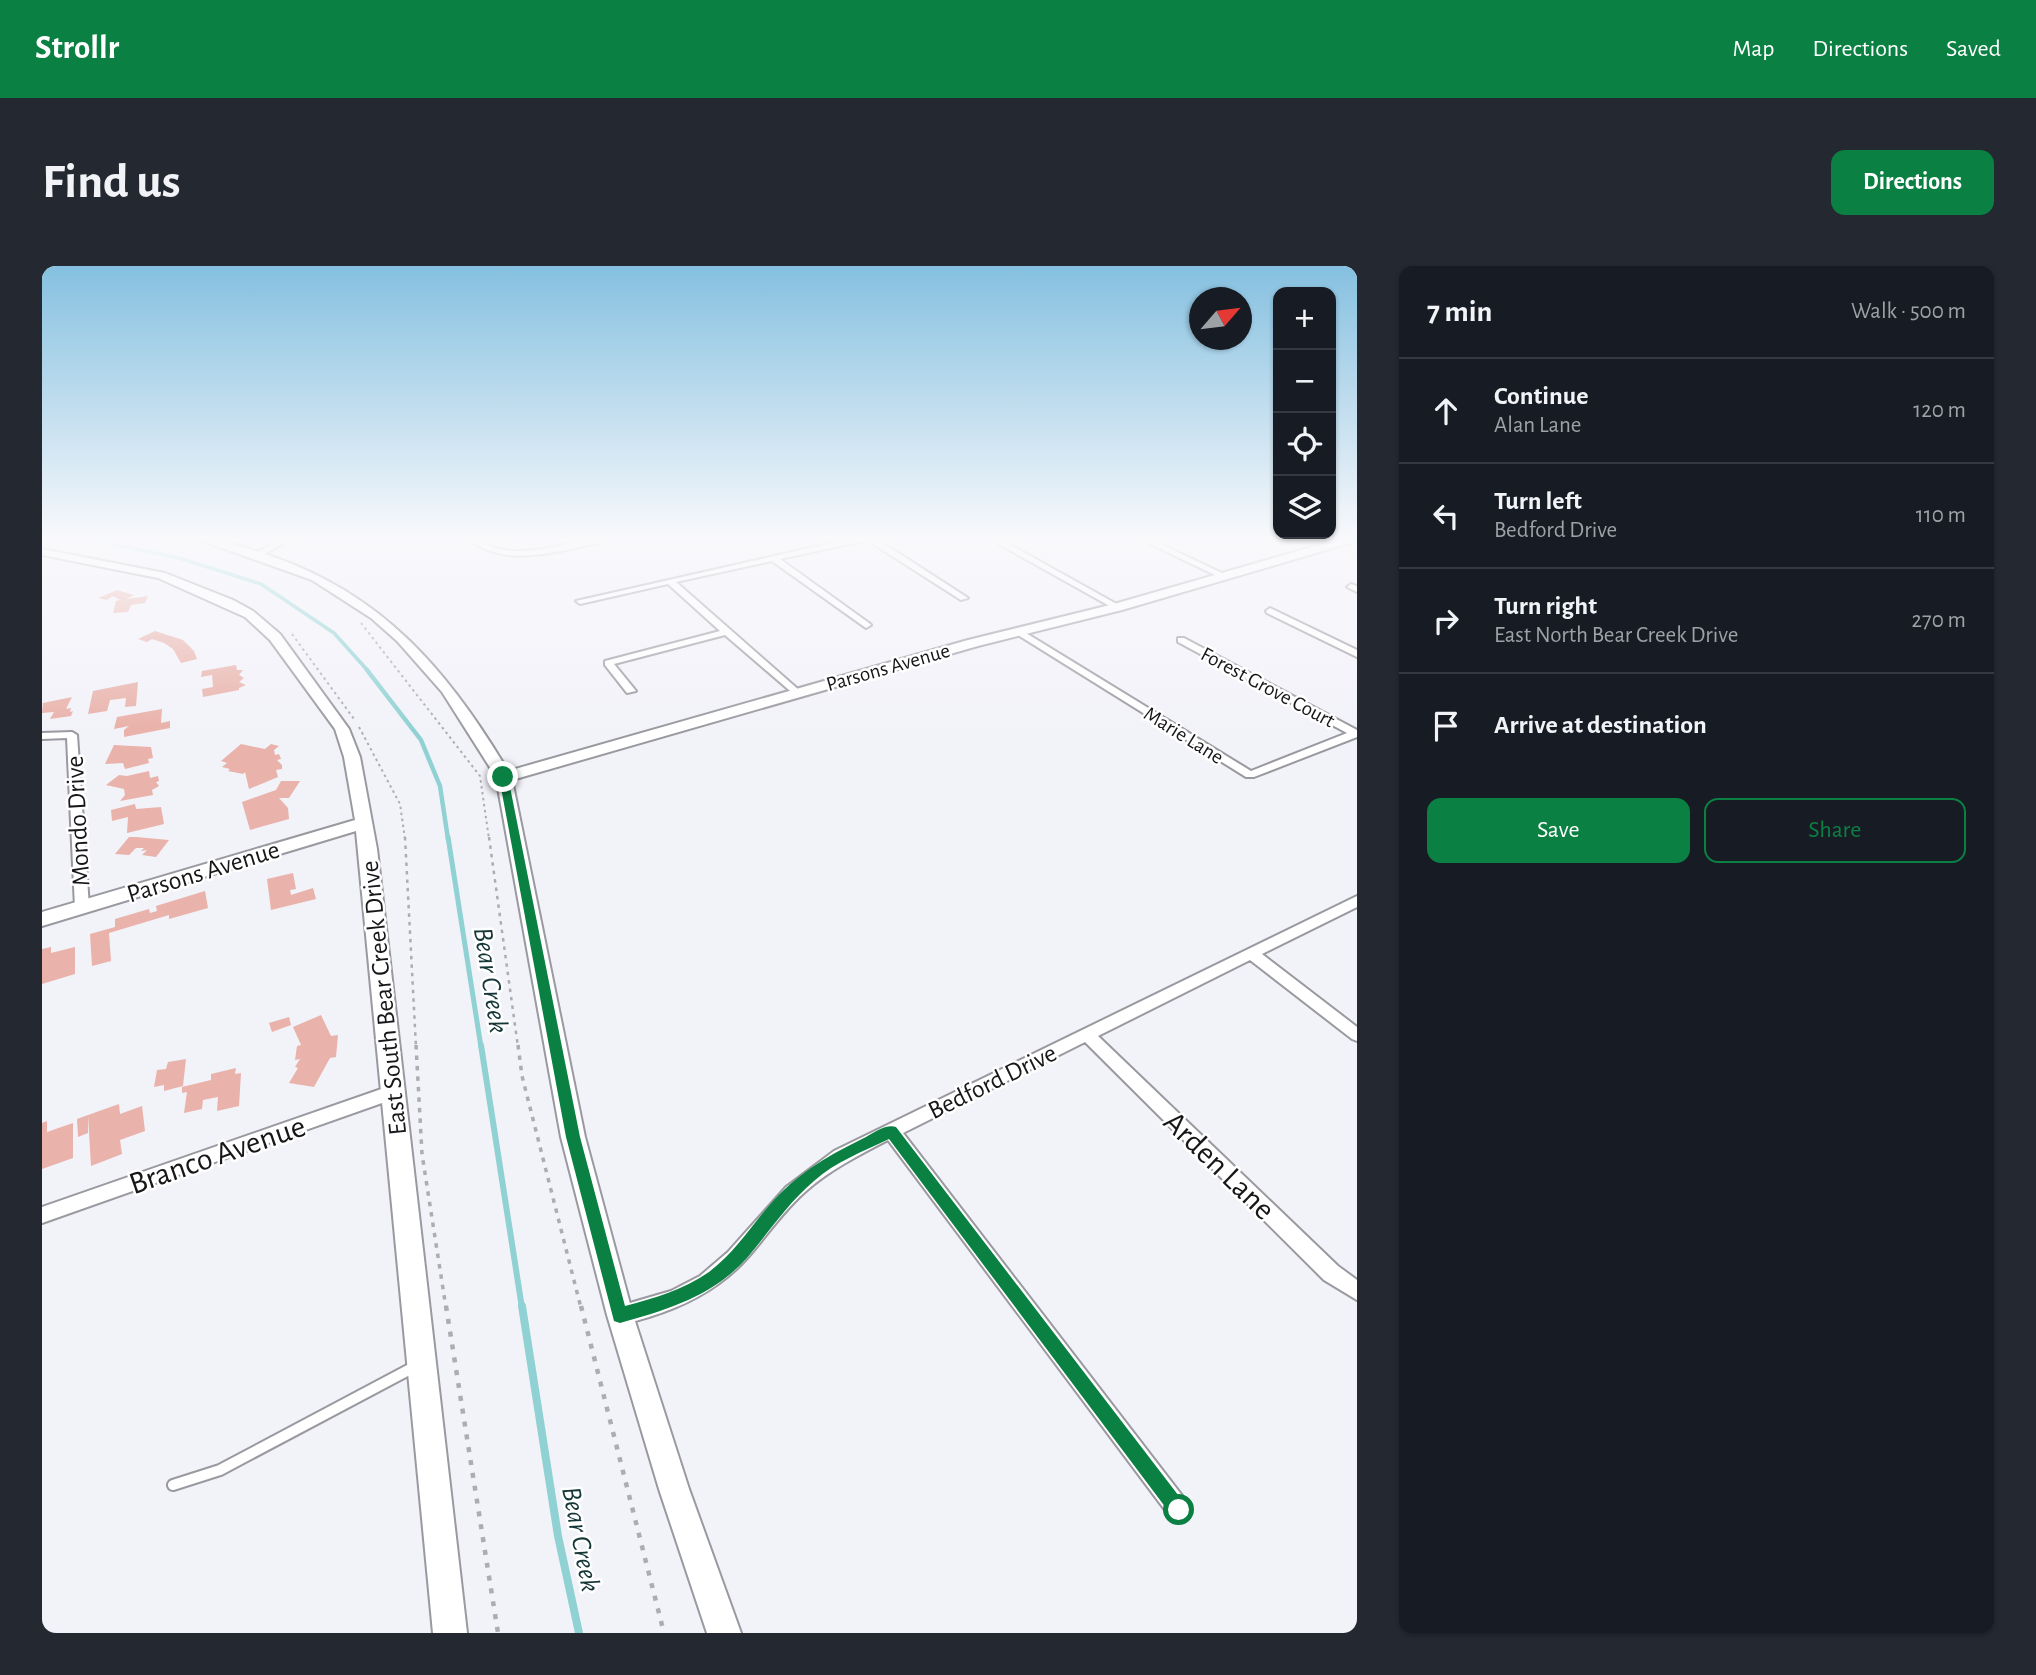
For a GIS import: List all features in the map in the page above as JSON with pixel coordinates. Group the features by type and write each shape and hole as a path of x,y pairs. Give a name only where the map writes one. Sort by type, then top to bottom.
{"street":[{"name":"East South Bear Creek Drive","path":"226,602 248,614 275,637 342,729 352,757 364,823 450,1633"},
{"path":"356,602 402,637 453,697 483,740 503,777 573,1137 620,1315 674,1489 724,1633"},
{"path":"693,602 796,693"},
{"path":"834,602 866,625"},
{"path":"1108,602 1118,607"},
{"name":"Parsons Avenue","path":"503,777 974,643 1136,602"},
{"path":"1270,611 1357,654"},
{"path":"631,691 608,663 727,632"},
{"name":"Marie Lane","path":"1021,633 1250,775 1356,733"},
{"name":"Forest Grove Court","path":"1181,640 1356,733"},
{"name":"Mondo Drive","path":"42,736 72,735 82,908"},
{"name":"Parsons Avenue","path":"42,919 364,823"},
{"name":"Bedford Drive","path":"620,1315 666,1303 690,1293 716,1276 740,1254 779,1205 810,1175 840,1156 1357,901"},
{"path":"1251,953 1357,1035"},
{"name":"Arden Lane","path":"1087,1035 1331,1273 1357,1291"},
{"name":"Branco Avenue","path":"42,1215 393,1092"},
{"path":"891,1131 1179,1510"}],"lane":[{"path":"173,1485 220,1470 420,1364"}],"path":[{"path":"352,617 363,624 480,776 522,1076 664,1633"}],"building":[{"path":"116,602 146,602 131,605 128,612 113,613"},
{"path":"155,631 183,640 194,651 197,659 181,663 173,649 164,643 152,639 147,642 138,639"},
{"path":"236,665 237,670 243,670 239,675 244,678 239,682 246,685 239,690 203,697 202,689 213,687 212,675 201,677 202,671"},
{"path":"138,682 136,706 125,707 126,698 110,700 107,711 88,714 93,691"},
{"path":"72,697 66,709 71,708 71,716 50,719 54,712 42,713 43,703"},
{"path":"162,709 161,723 170,721 170,728 124,737 124,730 129,726 114,729 117,717"},
{"path":"241,744 265,749 271,744 279,746 274,750 275,755 279,754 281,759 277,760 282,765 282,769 276,770 278,777 249,789 245,772 243,774 228,771 230,769 222,767 227,763 221,761"},
{"path":"114,745 151,747 153,758 148,759 149,763 125,769 123,763 105,764"},
{"path":"149,771 150,778 158,776 159,781 156,782 159,786 152,790 153,795 120,801 125,795 124,789 106,785 119,775"},
{"path":"281,781 300,781 289,798 279,798 288,808 289,819 250,830 242,802 276,790"},
{"path":"135,804 136,809 161,807 164,824 127,833 128,817 112,821 111,810"},
{"path":"129,837 169,840 156,857 142,855 147,850 141,851 144,848 136,848 129,855 115,854"},
{"path":"293,873 296,889 290,890 291,895 313,888 316,899 271,910 267,879"},
{"path":"205,891 208,908 169,919 169,915 109,933 111,961 92,966 90,934 115,927 115,919 149,909 150,913 157,911 156,906"},
{"path":"51,947 51,953 75,947 75,974 42,984 42,949"},
{"path":"321,1015 331,1036 338,1035 336,1057 330,1058 314,1087 289,1083 298,1068 295,1067 300,1059 295,1060 297,1046 301,1045 293,1027"},
{"path":"289,1017 291,1025 272,1032 269,1023"},
{"path":"186,1059 183,1086 164,1091 164,1085 154,1087 157,1070 166,1069 168,1062"},
{"path":"236,1068 235,1074 241,1073 239,1106 217,1111 218,1097 203,1100 202,1109 184,1113 187,1092 182,1093 182,1087 211,1080 211,1074"},
{"path":"119,1104 120,1114 142,1106 145,1131 120,1140 122,1154 91,1166 88,1115"},
{"path":"88,1115 88,1133 78,1137 77,1119"},
{"path":"47,1121 47,1132 73,1123 73,1158 42,1169 42,1123"}],"waterway":[{"name":"Bear Creek","path":"288,602 334,633 369,672"},
{"name":"Bear Creek","path":"367,670 421,740 440,786 448,839"},
{"name":"Bear Creek","path":"448,837 481,1047"},
{"name":"Bear Creek","path":"481,1045 522,1308"},
{"name":"Bear Creek","path":"522,1306 558,1536 579,1633"}],"route":[{"path":"503,777 509,793 573,1137 620,1315 666,1303 690,1293 716,1276 740,1254 779,1205 810,1175 840,1156 891,1131 1179,1510"}]}
